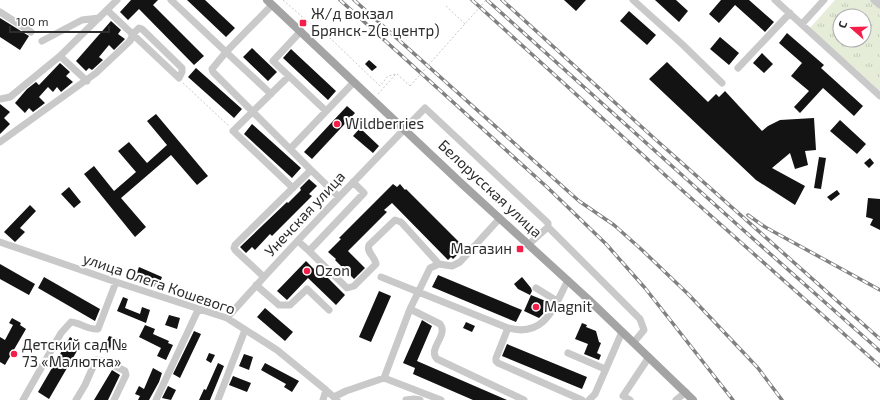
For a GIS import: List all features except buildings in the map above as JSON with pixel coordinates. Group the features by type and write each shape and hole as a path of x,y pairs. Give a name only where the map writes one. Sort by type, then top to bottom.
{"main road":[{"name":"Белорусская улица","path":"269,3 301,31 404,130 568,280 693,400"}],"street":[{"path":"0,99 10,97 60,56 117,0"},
{"path":"171,0 271,94"},
{"path":"633,0 682,44 722,83"},
{"path":"775,0 880,96"},
{"path":"802,24 824,0"},
{"path":"874,0 880,5"},
{"path":"269,3 214,66 212,69 213,72 310,170 339,197"},
{"path":"107,10 133,34"},
{"path":"0,12 31,32"},
{"path":"738,68 790,13"},
{"path":"42,41 82,20 100,18"},
{"path":"0,142 87,81 130,41 133,34 139,28 142,29 182,68 182,72 178,78"},
{"path":"301,31 273,61 326,111"},
{"path":"60,56 87,81"},
{"path":"289,76 233,131 293,188"},
{"path":"290,149 354,82"},
{"name":"Унечская улица","path":"227,318 353,182 425,108 548,223 548,227"},
{"path":"264,278 236,251 234,248 235,245 310,170"},
{"path":"309,251 364,193 353,182"},
{"path":"384,378 410,309 430,268 439,264 452,266 460,262 500,218"},
{"path":"298,241 347,288 354,286 376,264 376,260 369,252 369,245 395,220 401,222 439,264"},
{"path":"529,244 548,227 640,319 644,330 634,342"},
{"name":"улица Олега Кошевого","path":"0,242 198,310 227,318 277,350 335,399"},
{"path":"381,277 508,328 519,331 537,326 547,318 568,280"},
{"path":"23,400 61,333 71,322 92,330 98,329 116,282"},
{"path":"256,285 279,305 290,305 307,289 329,310"},
{"path":"536,288 557,300"},
{"path":"410,309 440,324 442,327 443,331 434,353 437,359 524,400"},
{"path":"156,400 198,310"},
{"path":"508,328 496,358 498,363 582,400"},
{"path":"218,400 245,330"},
{"path":"589,400 595,394 622,332"},
{"path":"568,353 605,369"},
{"path":"630,400 623,396 649,357"},
{"path":"76,400 85,385 96,360 100,360 125,371 126,375 114,400"},
{"path":"335,399 346,391 384,378 441,400"},
{"path":"323,400 326,390"},
{"path":"676,400 686,392"},
{"path":"406,400 414,398 420,400"}],"path":[{"path":"283,0 307,21 331,38 380,86 388,76 396,74"},
{"path":"396,74 410,86 486,0"},
{"path":"446,6 465,24"},
{"path":"377,95 396,74"},
{"path":"178,78 233,131"}],"green space":[{"path":"835,0 871,0 880,8 880,91 832,48 872,48 872,8 832,8 832,48 810,28"}],"railway":[{"path":"340,0 548,188 606,244 645,288 733,400"},
{"path":"354,0 579,201 614,225 642,250 688,294 758,368 782,400"},
{"path":"472,0 665,175 880,366"},
{"path":"487,0 880,351"},
{"path":"502,0 655,139 880,339"},
{"path":"748,215 765,227 880,290"}],"place":[{"name":"Ж/д вокзал Брянск-2(в центр)","path":"303,23"},
{"name":"Wildberries","path":"337,124"},
{"name":"Магазин","path":"520,249"},
{"name":"Ozon","path":"307,271"},
{"name":"Magnit","path":"536,307"},
{"name":"Детский сад № 73 «Малютка»","path":"14,354"}]}
